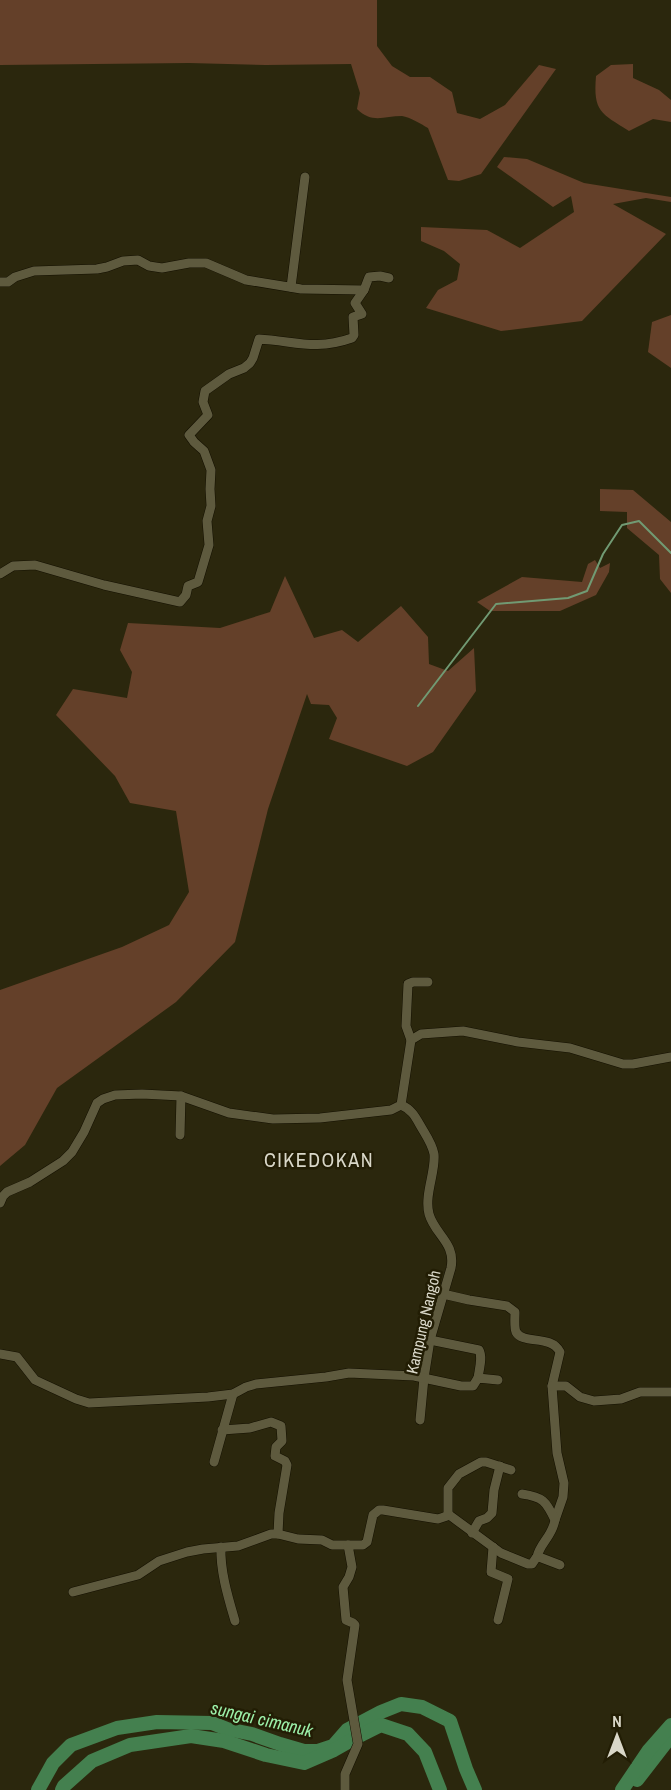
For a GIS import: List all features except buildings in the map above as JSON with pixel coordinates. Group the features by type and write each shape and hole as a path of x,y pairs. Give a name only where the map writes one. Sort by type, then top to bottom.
{"street":[{"path":"291,287 305,177"},
{"path":"0,282 10,281 34,271 97,269 123,261 138,260 149,266 162,268 189,263 206,263 246,280 291,287 314,290 364,290"},
{"path":"0,574 13,566 35,566 104,585 180,602 186,595 188,586 198,582 209,545 207,521 211,506 210,466 204,452 189,435 208,415 203,402 205,391 250,363 259,339 297,345 324,345 352,338 354,336 353,316 362,314 355,302 364,290 369,277 389,278"},
{"path":"0,1203 7,1192 30,1182 63,1161 72,1152 84,1132 94,1107 101,1100 115,1095 181,1096 230,1113 273,1119 320,1118 391,1110 401,1105 411,1040 406,1026 408,984 428,982"},
{"path":"411,1040 421,1034 463,1030 518,1042 570,1048 623,1064 671,1057"},
{"path":"180,1135 181,1096"},
{"name":"Kampung Nangoh","path":"401,1105 413,1113 431,1144 434,1155 430,1179 429,1213 452,1256 451,1268 430,1340 420,1420"},
{"path":"443,1294 507,1306 515,1312 518,1335 523,1338 546,1341 558,1347 560,1355 552,1386 557,1453 564,1483 563,1497 551,1533 533,1563 528,1564 501,1553 448,1514"},
{"path":"0,1354 17,1357 35,1380 76,1400 89,1402 185,1399 233,1394 256,1384 327,1377 349,1372 414,1376 468,1386 475,1384 478,1378 481,1353 478,1350 430,1340"},
{"path":"478,1378 498,1380"},
{"path":"552,1386 566,1386 580,1397 594,1401 621,1400 640,1392 671,1392"},
{"path":"214,1462 233,1394"},
{"path":"222,1430 250,1428 271,1422 281,1426 282,1441 276,1447 275,1456 285,1461 287,1465 278,1534"},
{"path":"73,1592 138,1575 159,1561 195,1550 249,1544 271,1534 298,1539 324,1540 332,1545 363,1545 367,1542 373,1515 379,1510 444,1518 448,1514 448,1488 459,1474 481,1462 511,1470"},
{"path":"472,1533 479,1521 492,1513 494,1490 500,1467"},
{"path":"522,1494 541,1498 550,1508 555,1520"},
{"path":"345,1790 345,1776 357,1748 347,1680 355,1628 353,1623 346,1620 343,1599 343,1587 352,1567 348,1545"},
{"path":"220,1547 229,1601 235,1621"},
{"path":"493,1547 491,1572 508,1579 498,1620"},
{"path":"537,1557 560,1565"}],"shaded area":[{"path":"0,0 377,0 377,46 392,66 410,77 430,77 452,92 457,113 480,119 505,105 539,65 556,69 481,174 459,181 448,180 428,128 402,116 373,118 357,109 360,93 351,64 0,65"},
{"path":"633,64 633,78 659,90 671,100 671,122 653,119 629,131 601,110 596,97 596,76 611,65"},
{"path":"504,157 527,159 584,183 671,197 671,202 646,198 613,204 666,234 582,321 501,331 426,308 438,290 457,280 460,264 444,251 421,241 421,227 487,230 520,248 574,212 571,196 553,207 497,167"},
{"path":"671,315 671,368 648,352 652,322"},
{"path":"600,489 633,490 671,522 671,593 660,579 659,555 627,528 627,512 600,511"},
{"path":"595,560 600,568 610,563 609,572 596,595 560,611 490,611 477,602 522,577 582,582 588,564"},
{"path":"285,576 314,638 342,630 358,642 401,606 428,637 429,664 448,671 474,648 476,691 433,752 407,766 329,739 337,718 329,705 311,704 307,694 268,809 235,942 176,1002 57,1088 25,1145 0,1166 0,990 122,947 169,925 189,892 176,811 130,803 115,776 56,715 73,689 127,698 132,672 120,650 128,623 220,628 270,612"}],"waterway":[{"path":"418,706 496,604 568,598 587,591 603,554 622,525 639,521 671,553"},
{"name":"sungai cimanuk","path":"38,1790 53,1763 71,1745 117,1728 157,1722 212,1723 304,1751 318,1751 333,1746 347,1730 401,1704 422,1707 450,1721 475,1790"},
{"path":"62,1790 92,1761 130,1745 191,1736 224,1741 266,1755 304,1763 381,1725 408,1734 425,1752 440,1790"},
{"name":"sungai cimanuk","path":"622,1790 649,1750 671,1725"},
{"path":"637,1780 671,1736"}],"district":[{"name":"CIKEDOKAN","path":"319,1159"}]}
